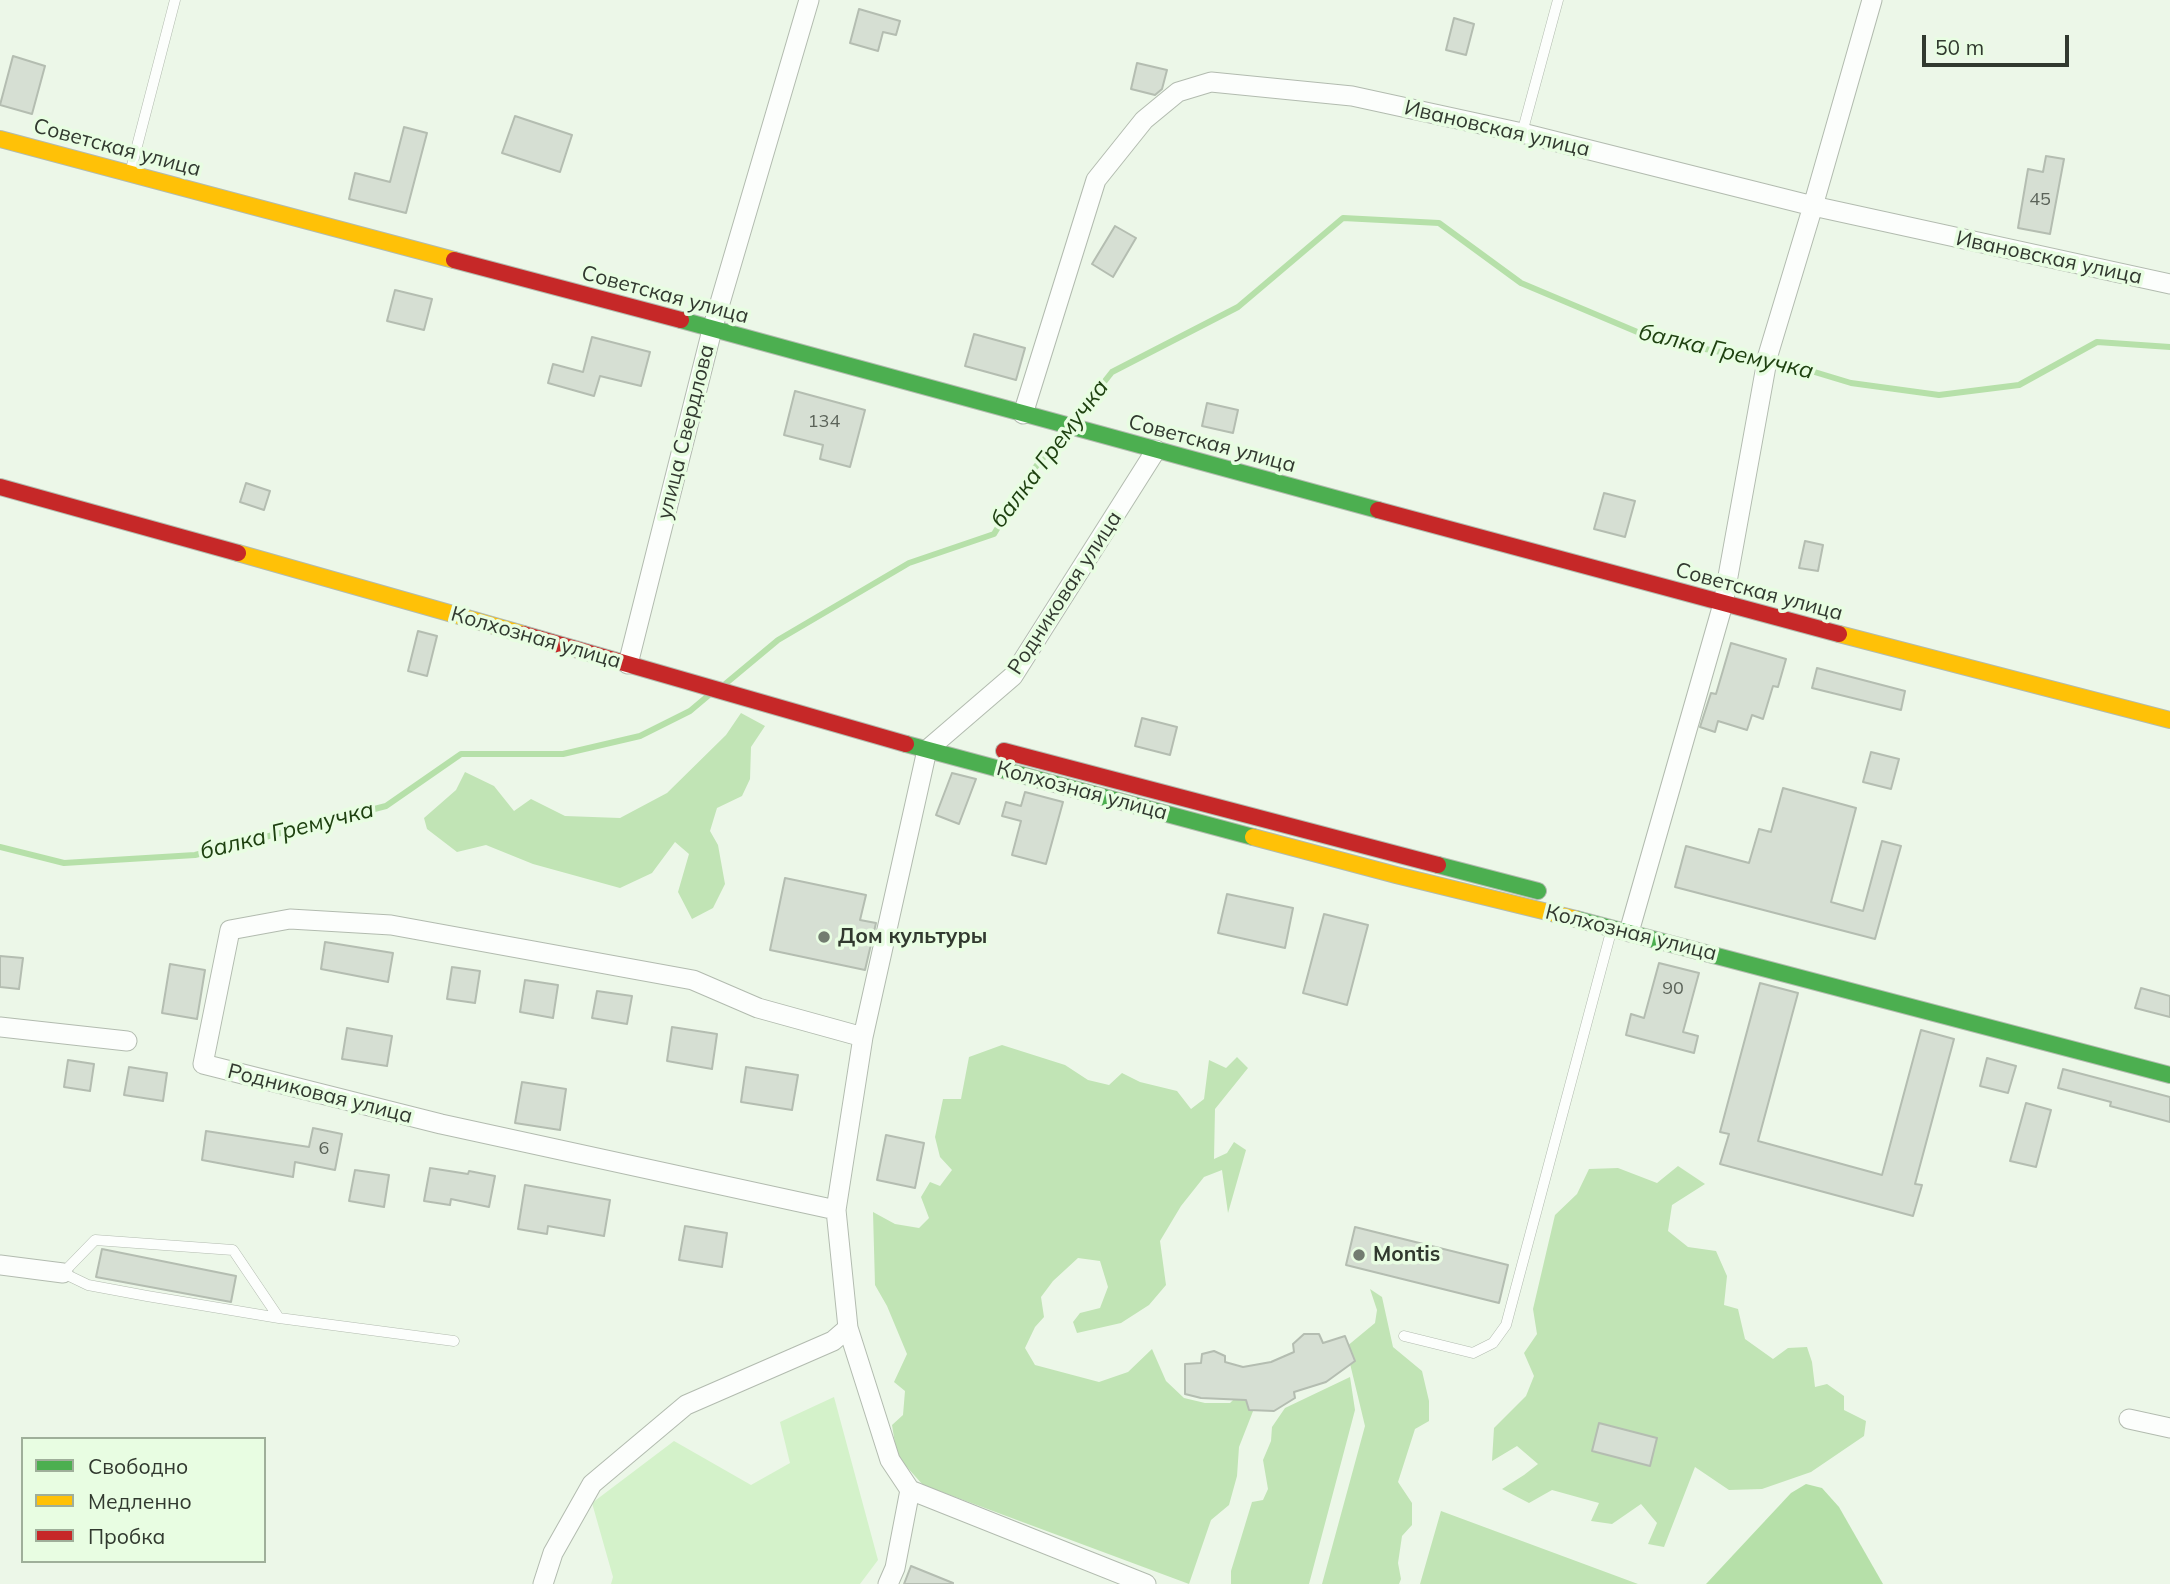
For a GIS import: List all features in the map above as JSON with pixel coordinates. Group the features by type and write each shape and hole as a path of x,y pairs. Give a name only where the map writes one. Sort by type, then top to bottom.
{"street":[{"name":"улица Свердлова","path":"628,664 712,330 809,0"},
{"path":"1628,922 1723,604 1768,355 1871,0"},
{"name":"Ивановская улица","path":"1023,414 1096,180 1144,120 1178,92 1211,82 1352,96 1522,133 1813,206 2170,284"},
{"name":"Советская улица","path":"0,139 1723,604 2170,720"},
{"name":"Родниковая улица","path":"933,746 1013,676 1156,450"},
{"name":"Колхозная улица","path":"0,487 733,695 933,746 1396,875 1628,922 2170,1075"},
{"name":"Колхозная улица","path":"933,746 959,740"},
{"path":"933,746 863,1037 836,1210 848,1328 890,1460 910,1490 1146,1584"},
{"name":"Колхозная улица","path":"986,747 1552,895"},
{"name":"Родниковая улица","path":"836,1210 441,1124 203,1064 230,930 290,919 391,925 693,979 758,1008 863,1037"},
{"path":"0,1027 127,1041"},
{"path":"0,1265 64,1273"},
{"path":"543,1584 553,1553 592,1484 686,1405 833,1341 848,1328"},
{"path":"2129,1419 2170,1428"},
{"path":"888,1584 895,1568 910,1490"}],"lane":[{"path":"130,173 175,0"},
{"path":"1522,133 1558,0"},
{"path":"1404,1336 1473,1353 1493,1343 1506,1325 1628,922"},
{"path":"279,1318 233,1250 96,1240 64,1273 88,1285 279,1318 454,1341"}],"shaded area":[{"path":"741,713 765,726 751,747 750,779 742,796 717,808 710,831 718,845 725,884 713,908 692,919 678,892 689,854 675,842 652,873 620,888 533,864 486,845 457,852 427,829 424,818 456,790 465,772 494,786 514,811 531,799 565,816 620,818 667,793 726,735"},
{"path":"1002,1045 1065,1065 1088,1080 1109,1085 1122,1073 1140,1082 1177,1091 1191,1109 1204,1099 1209,1060 1226,1068 1237,1057 1248,1068 1215,1109 1214,1159 1227,1153 1234,1142 1246,1150 1228,1213 1222,1170 1204,1177 1181,1206 1160,1241 1166,1285 1149,1305 1121,1323 1077,1333 1073,1322 1080,1313 1100,1308 1108,1287 1100,1261 1078,1258 1053,1281 1041,1297 1044,1317 1035,1327 1025,1348 1035,1365 1099,1382 1128,1372 1152,1349 1166,1381 1184,1398 1205,1403 1230,1403 1240,1393 1257,1401 1239,1447 1237,1476 1229,1505 1211,1520 1189,1584 923,1485 897,1456 892,1425 903,1415 905,1391 894,1382 907,1354 875,1285 873,1212 895,1224 919,1228 929,1218 921,1197 930,1182 940,1186 952,1170 940,1157 935,1137 943,1099 961,1099 969,1057"},
{"path":"1678,1166 1705,1184 1672,1205 1668,1231 1688,1247 1716,1251 1727,1276 1724,1305 1738,1309 1745,1339 1773,1359 1788,1348 1807,1347 1815,1387 1827,1384 1844,1396 1844,1410 1866,1421 1864,1436 1811,1472 1762,1489 1729,1490 1695,1467 1664,1547 1648,1544 1657,1523 1641,1504 1612,1524 1591,1521 1599,1503 1552,1490 1529,1503 1502,1489 1538,1464 1517,1446 1492,1461 1494,1428 1526,1396 1534,1376 1524,1353 1537,1334 1533,1309 1555,1215 1577,1194 1589,1169 1618,1168 1657,1183"},
{"path":"1370,1289 1382,1297 1393,1347 1422,1371 1429,1401 1429,1421 1415,1429 1398,1482 1412,1503 1412,1525 1402,1536 1398,1563 1401,1579 1399,1584 1322,1584 1365,1426 1346,1347 1375,1323 1377,1310"},
{"path":"1350,1377 1355,1410 1309,1584 1231,1584 1231,1571 1252,1502 1263,1500 1268,1489 1263,1460 1271,1441 1272,1427 1285,1408"},
{"path":"834,1397 878,1560 860,1584 611,1584 613,1577 592,1503 674,1441 751,1485 790,1463 780,1422"},
{"path":"1806,1484 1822,1488 1839,1507 1883,1584 1706,1584 1791,1493"},
{"path":"1441,1511 1638,1584 1420,1584"}],"building":[{"path":"859,9 900,21 896,35 883,32 878,51 850,43"},
{"path":"1454,18 1474,24 1466,55 1446,50"},
{"path":"13,56 45,66 32,114 0,105"},
{"path":"1137,63 1167,70 1162,89 1155,95 1131,89"},
{"path":"515,116 572,135 560,172 502,153"},
{"path":"404,127 427,133 406,213 349,199 355,173 390,182"},
{"path":"2046,156 2064,159 2050,234 2018,228 2028,169 2043,172"},
{"path":"1115,226 1136,238 1113,277 1092,264"},
{"path":"395,290 432,299 424,330 387,321"},
{"path":"974,334 1025,348 1016,380 965,366"},
{"path":"592,337 650,352 641,386 600,376 594,396 548,383 553,364 583,372"},
{"path":"795,391 865,410 850,467 820,459 823,445 784,435"},
{"path":"1207,403 1238,410 1233,433 1202,426"},
{"path":"246,483 270,491 264,510 240,502"},
{"path":"1604,493 1635,501 1625,537 1594,529"},
{"path":"1805,541 1823,545 1818,571 1799,568"},
{"path":"418,631 437,636 427,676 408,671"},
{"path":"1731,643 1786,659 1778,687 1773,686 1763,719 1752,715 1747,730 1718,721 1715,732 1700,727 1711,693 1716,694"},
{"path":"1817,668 1905,691 1901,710 1812,688"},
{"path":"1142,718 1177,727 1170,755 1135,746"},
{"path":"1871,752 1899,759 1891,789 1863,782"},
{"path":"952,773 976,779 959,824 936,815"},
{"path":"1783,788 1856,808 1831,902 1863,911 1882,841 1901,846 1875,939 1675,887 1686,846 1749,863 1759,829 1771,832"},
{"path":"1025,792 1063,802 1046,864 1012,855 1021,821 1002,816 1006,802 1021,806"},
{"name":"Дом культуры","path":"785,878 866,895 860,920 876,923 865,970 770,950"},
{"path":"1227,894 1293,908 1285,948 1218,933"},
{"path":"1324,914 1368,925 1347,1005 1303,993"},
{"path":"325,942 393,953 388,982 321,969"},
{"path":"0,956 23,958 19,989 0,987"},
{"path":"1659,963 1699,973 1683,1032 1698,1036 1694,1053 1626,1035 1631,1014 1644,1018"},
{"path":"170,964 205,970 197,1019 162,1013"},
{"path":"452,967 480,971 475,1003 447,999"},
{"path":"525,980 558,985 553,1018 520,1012"},
{"path":"1760,983 1798,993 1758,1141 1882,1175 1921,1030 1954,1039 1915,1184 1922,1185 1913,1216 1720,1164 1729,1134 1720,1132"},
{"path":"2141,988 2170,996 2170,1017 2135,1008"},
{"path":"597,991 632,996 627,1024 592,1018"},
{"path":"672,1027 717,1034 712,1069 667,1061"},
{"path":"347,1028 392,1036 387,1066 342,1059"},
{"path":"1987,1058 2016,1066 2008,1093 1980,1086"},
{"path":"68,1060 94,1064 90,1091 64,1087"},
{"path":"129,1067 167,1073 163,1101 124,1095"},
{"path":"746,1067 798,1075 792,1110 741,1102"},
{"path":"2063,1069 2170,1097 2170,1122 2110,1106 2111,1102 2058,1088"},
{"path":"522,1082 566,1089 560,1130 515,1123"},
{"path":"2026,1103 2051,1110 2036,1167 2010,1161"},
{"path":"313,1128 342,1134 335,1170 295,1162 293,1177 202,1160 206,1131 309,1147"},
{"path":"886,1135 924,1143 915,1188 877,1180"},
{"path":"430,1168 495,1176 489,1207 451,1199 450,1205 424,1201"},
{"path":"355,1170 389,1175 384,1207 349,1201"},
{"path":"525,1185 610,1200 604,1236 548,1226 547,1234 518,1229"},
{"path":"685,1226 727,1233 722,1267 679,1260"},
{"path":"1355,1227 1508,1265 1499,1303 1346,1265"},
{"path":"102,1249 236,1276 231,1302 96,1277"},
{"path":"1304,1334 1319,1334 1323,1343 1345,1336 1355,1361 1326,1382 1294,1392 1295,1398 1274,1411 1249,1410 1246,1400 1201,1398 1185,1394 1185,1364 1201,1363 1202,1354 1214,1351 1225,1356 1225,1362 1243,1367 1271,1362 1294,1352 1293,1344"},
{"path":"1599,1423 1657,1438 1650,1466 1592,1451"},
{"path":"911,1566 953,1583 953,1584 904,1584"}],"waterway":[{"name":"балка Гремучка","path":"1074,420 1112,372 1238,307 1343,218 1439,223 1521,283 1654,339 1798,367 1851,383 1939,395 2019,385 2097,342 2170,347"},
{"name":"балка Гремучка","path":"724,685 778,640 909,563 994,534 1029,475 1065,431"},
{"name":"балка Гремучка","path":"0,847 64,863 195,855 386,806 461,754 563,754 640,736 690,711 709,695"}],"traffic: fast":[{"path":"681,320 1378,510"},
{"path":"906,744 1253,837"},
{"path":"1438,865 1538,891"},
{"path":"1576,919 2170,1075"}],"traffic: slow":[{"path":"0,139 454,260"},
{"path":"238,553 523,634"},
{"path":"1839,634 2170,720"},
{"path":"1253,837 1576,919"}],"traffic: jam":[{"path":"454,260 681,320"},
{"path":"0,487 238,553"},
{"path":"1378,510 1839,634"},
{"path":"523,634 906,744"},
{"path":"1004,751 1438,865"}],"place":[{"name":"Дом культуры","path":"824,937"},
{"name":"Montis","path":"1359,1255"}]}
